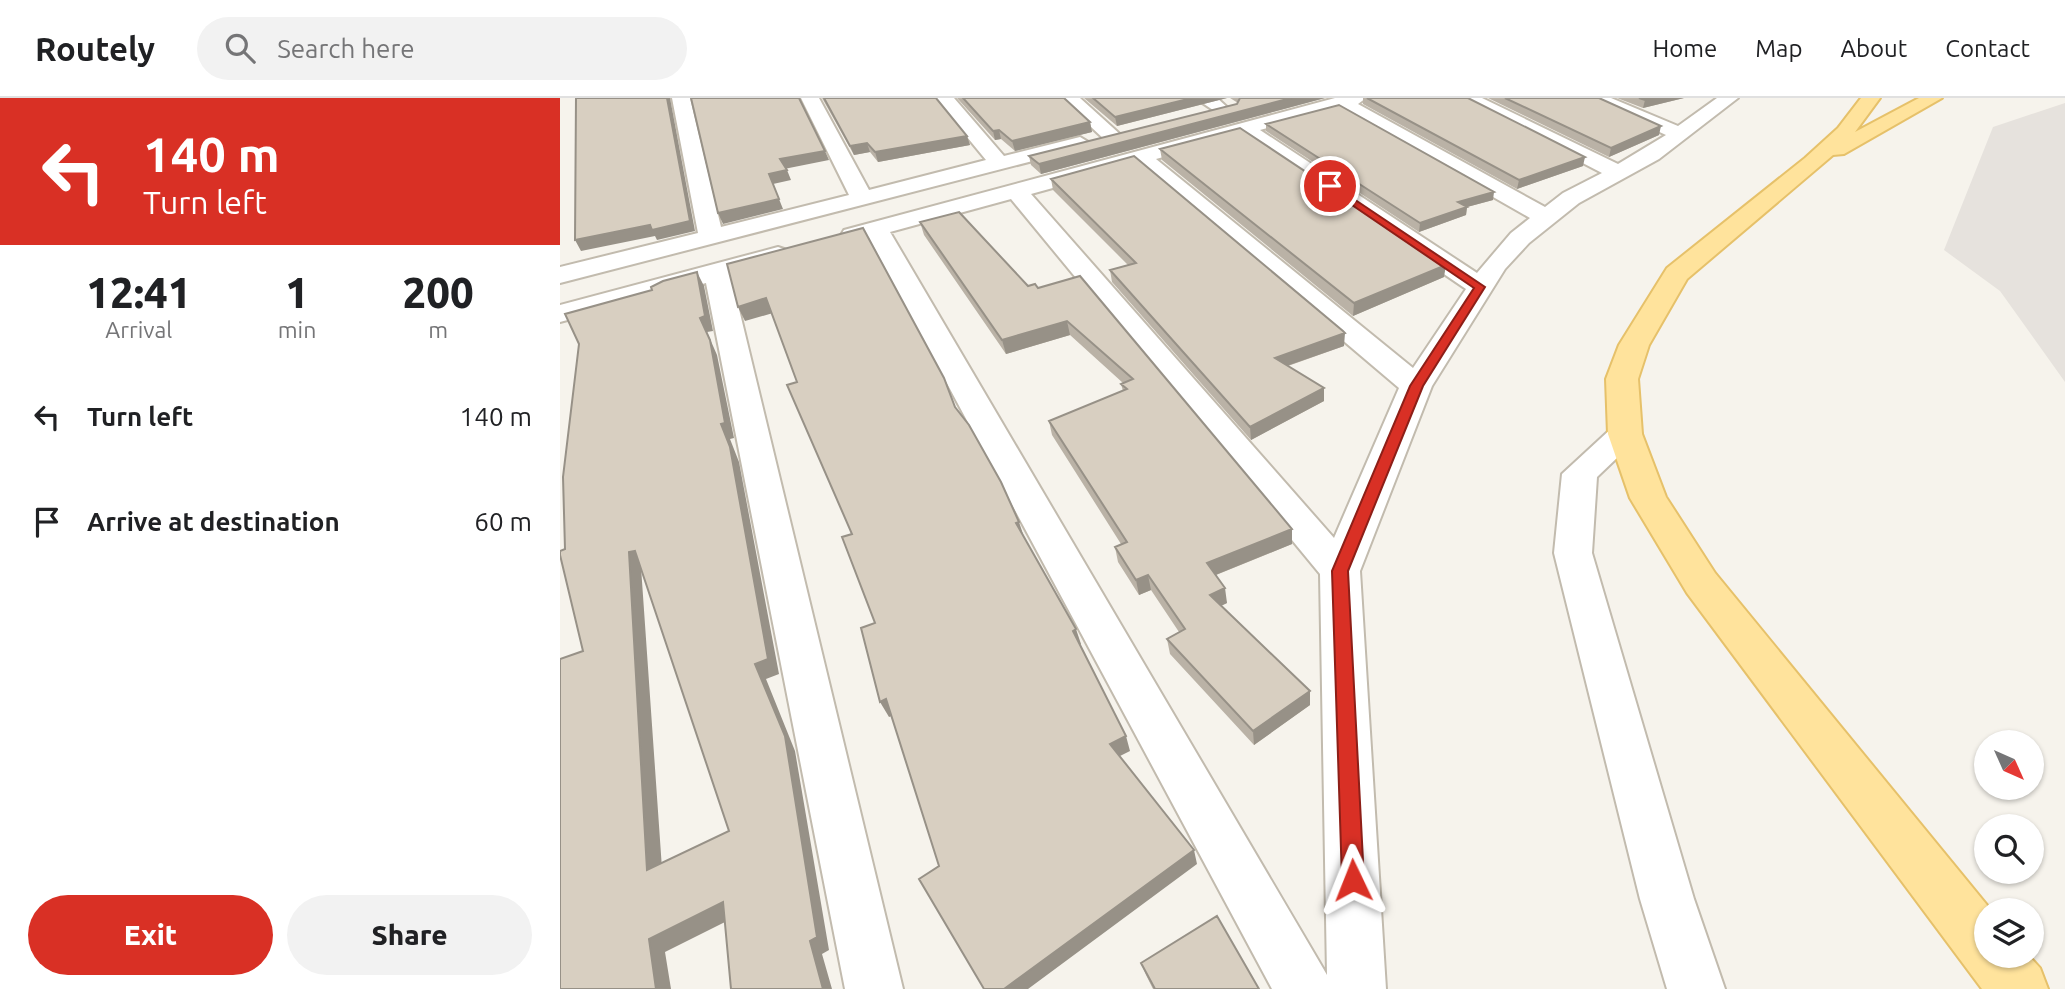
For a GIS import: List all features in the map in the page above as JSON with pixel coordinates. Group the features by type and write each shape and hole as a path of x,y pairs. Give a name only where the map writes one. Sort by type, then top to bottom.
{"main road":[{"path":"1871,98 1845,132 1813,163 1676,274 1634,345 1622,379 1625,435 1648,498 1701,583 1974,933"},
{"path":"1813,163 1933,98"},
{"path":"2002,968 2019,989"}],"street":[{"path":"681,98 874,989"},
{"path":"810,98 869,214 1304,989"},
{"path":"944,98 1000,164"},
{"path":"1069,98 1112,136"},
{"path":"1467,98 1619,173"},
{"path":"1595,98 1680,134"},
{"path":"1357,989 1340,571 1416,386 1480,287 1520,238 1572,198 1652,155 1728,98"},
{"path":"560,314 714,254 869,214 1016,191 1349,100 1545,217"},
{"path":"836,239 869,214 1000,164 1139,129"},
{"path":"1245,129 1480,287"},
{"path":"1140,157 1416,386"},
{"path":"1016,191 1340,571"},
{"path":"560,275 714,254 796,250"},
{"path":"1625,435 1580,474 1573,552 1667,899 1696,989"}],"shaded area":[{"path":"2065,103 2065,382 2000,291 1944,250 1993,127"}],"building":[{"path":"576,98 667,98 690,221 652,230 650,225 575,240"},
{"path":"691,98 799,98 825,151 780,159 787,170 769,174 779,199 718,213"},
{"path":"824,98 936,98 967,136 875,152 867,143 850,146"},
{"path":"963,98 1064,98 1090,122 1012,141 999,130 993,131"},
{"path":"1093,98 1192,98 1115,117"},
{"path":"1240,98 1291,98 1039,164 1029,156 1237,104"},
{"path":"1367,98 1468,98 1585,157 1519,180"},
{"path":"1505,98 1599,98 1661,126 1611,148"},
{"path":"1339,105 1494,192 1458,202 1467,207 1420,223 1266,124"},
{"path":"1240,128 1446,265 1354,303 1160,149"},
{"path":"1134,156 1345,333 1275,358 1324,388 1250,427 1110,270 1136,263 1051,179"},
{"path":"959,212 1028,286 1035,284 1038,288 1080,276 1292,529 1207,563 1225,588 1210,595 1310,691 1253,731 1167,639 1185,629 1148,575 1136,580 1115,547 1127,542 1049,421 1127,389 1121,384 1133,379 1067,321 1002,340 920,222"},
{"path":"863,228 944,378 955,407 969,425 1001,482 1019,522 1016,523 1076,629 1073,631 1126,736 1110,744 1194,850 1004,989 984,989 919,879 939,866 886,699 880,702 861,628 875,623 842,537 852,534 787,385 797,382 766,298 738,307 727,264"},
{"path":"697,272 705,316 700,318 710,340 725,423 721,424 730,447 768,659 755,664 785,736 817,937 810,941 823,989 731,989 723,902 649,939 656,989 560,989 560,659 583,651 560,555 560,551 565,549 563,477 579,344 565,314 652,290 651,287","holes":["635,551 729,831 647,870 629,552"]},
{"path":"1217,916 1259,989 1155,989 1141,963"}],"route":[{"path":"1330,186 1480,287 1416,386 1340,571 1353,880"}]}
